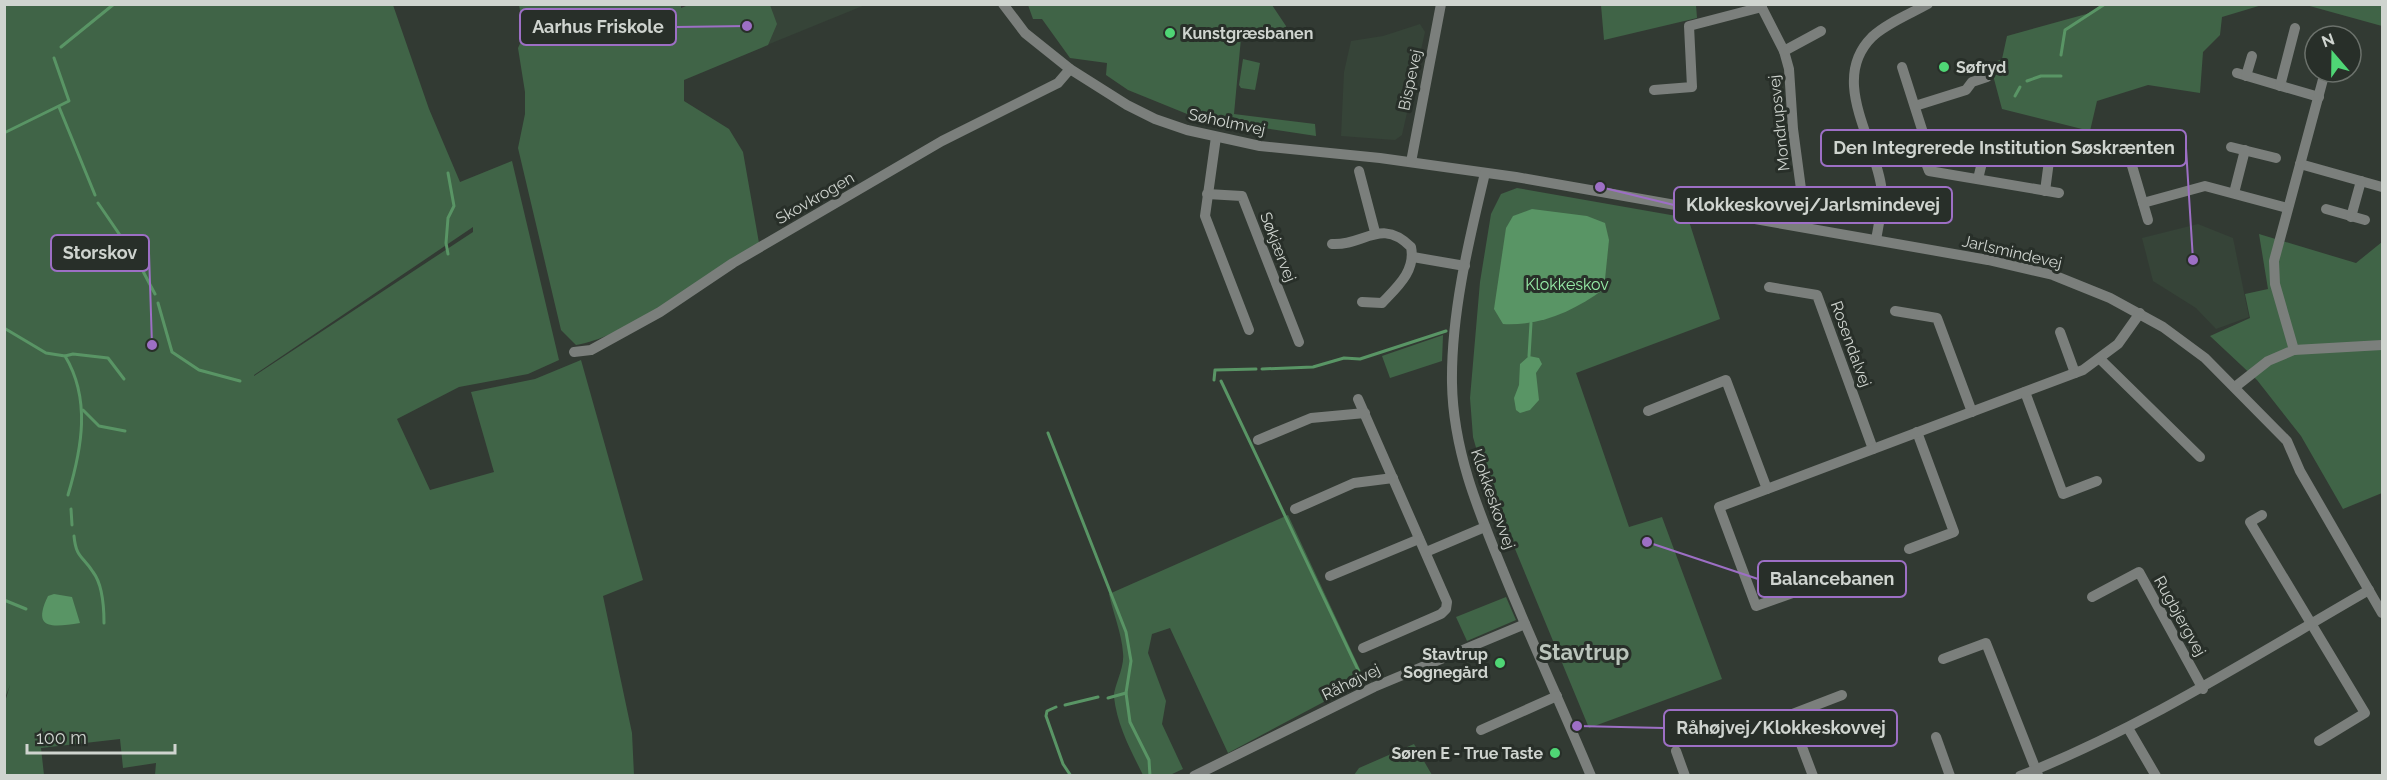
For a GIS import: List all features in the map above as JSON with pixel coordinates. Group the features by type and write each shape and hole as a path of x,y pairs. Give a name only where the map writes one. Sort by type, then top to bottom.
{"street":[{"name":"Søholmvej","path":"1003,4 1025,33 1070,69 1127,105 1155,119 1260,146 1411,162 1485,173"},
{"name":"Bispevej","path":"1411,162 1442,4"},
{"path":"1876,240 1882,198 1873,157 1854,93 1852,73 1856,57 1873,36 1928,4"},
{"name":"Mondrupsvej","path":"1654,90 1692,87 1689,26 1761,6 1784,51 1789,69 1804,227"},
{"path":"2280,86 2295,28"},
{"name":"Mondrupsvej","path":"1784,51 1821,31"},
{"path":"2252,56 2241,75 2319,97"},
{"path":"1873,157 1926,142 1902,67"},
{"name":"Skovkrogen","path":"574,352 591,350 660,312 733,263 942,141 1058,83 1070,69"},
{"path":"1915,106 1966,90 1972,82 1987,77"},
{"path":"2294,350 2273,271 2275,252 2322,84"},
{"path":"2130,134 2133,148 2130,159 2148,220"},
{"path":"1216,136 1205,216 1249,330"},
{"path":"2133,148 2162,142"},
{"path":"1920,144 1929,171 2059,193"},
{"path":"1978,179 1984,154 1998,147 2047,156 2049,161 2045,191"},
{"path":"2231,147 2276,158"},
{"path":"2234,193 2245,150"},
{"path":"2300,164 2382,187"},
{"path":"1359,171 1375,232"},
{"name":"Jarlsmindevej","path":"1485,173 2014,265 2053,275 2140,313 2198,352 2287,441 2300,471 2382,613"},
{"name":"Klokkeskovvej","path":"1485,173 1465,266 1452,354 1452,385 1460,451 1485,527 1591,776"},
{"path":"2351,216 2361,181"},
{"path":"2143,203 2205,186 2287,208"},
{"name":"Søkjærvej","path":"1208,194 1242,196 1299,342"},
{"path":"2326,209 2365,220"},
{"path":"1332,244 1355,242 1375,232 1396,236 1411,247 1413,257 1403,280 1382,303 1362,302"},
{"path":"1413,257 1465,266"},
{"name":"Rosendalvej","path":"1769,287 1817,295 1873,449"},
{"path":"1895,311 1937,318 1972,412"},
{"path":"1801,590 1756,606 1719,507 2075,373 2100,359 2125,335 2140,313"},
{"path":"2060,332 2075,373"},
{"path":"2235,387 2268,361 2294,350 2382,345"},
{"path":"2100,359 2200,457"},
{"path":"1647,411 1726,380 1767,489"},
{"path":"2025,392 2063,494 2097,481"},
{"path":"1358,399 1447,602 1446,609 1363,648"},
{"path":"1258,440 1311,418 1365,413"},
{"path":"1909,549 1954,532 1917,432"},
{"path":"1295,509 1354,483 1393,478"},
{"path":"2262,515 2250,522 2365,712 2319,741"},
{"path":"1426,552 1485,527"},
{"path":"1330,576 1419,539"},
{"name":"Rugbjergvej","path":"2092,597 2139,572 2203,689"},
{"path":"2020,776 2037,772 2203,689 2369,590"},
{"name":"Råhøjvej","path":"1194,776 1215,771 1374,687 1525,624"},
{"path":"1943,659 1986,643 2037,772"},
{"path":"1813,776 1790,715 1842,695"},
{"path":"1481,730 1557,696"},
{"path":"2128,728 2156,776"},
{"path":"1936,737 1950,776"},
{"path":"1676,751 1685,776"}],"shaded area":[{"path":"691,4 865,5 684,79"},
{"path":"1420,24 1425,32 1402,135 1395,140 1341,136 1344,72 1351,41 1383,36"},
{"path":"1532,209 1587,216 1605,223 1609,240 1604,289 1556,316 1531,322 1503,324 1494,309 1506,228 1513,216"},
{"path":"2198,224 2233,238 2249,317 2216,329 2196,308 2153,281 2142,238"},
{"path":"1529,356 1539,358 1542,364 1536,373 1539,400 1530,410 1520,413 1516,410 1514,398 1519,385 1520,364"},
{"path":"54,594 72,597 80,623 54,625 44,621 43,607 48,596"}],"green space":[{"path":"681,4 681,8 691,4 770,5 777,24 768,45 684,80 684,101 729,129 743,152 759,243 644,317 596,340 576,345 561,330 518,148 525,114 525,92 518,48 524,35 519,5"},
{"path":"5,5 393,5 429,109 460,182 512,161 559,360 528,374 459,387 397,419 430,490 494,472 471,392 535,379 581,360 643,580 603,596 632,733 634,775 155,775 156,763 123,768 120,739 41,748 44,775 5,775 5,702 10,685 5,698","holes":["473,227 473,232 254,376"]},
{"path":"1028,5 1272,5 1286,26 1284,38 1241,38 1234,114 1315,124 1316,136 1197,118 1128,90 1106,75 1107,63 1070,58 1042,19 1033,19"},
{"path":"1601,5 1696,5 1697,18 1604,40"},
{"path":"2101,5 2262,5 2222,17 2220,35 2203,52 2200,93 2148,85 2097,101 2090,131 2002,109 1990,64 2002,59 2007,36 2090,13"},
{"path":"2306,5 2382,5 2382,26"},
{"path":"1243,59 1260,63 1255,90 1241,88 1239,85"},
{"name":"Klokkeskov","path":"1517,188 1688,218 1720,319 1576,373 1629,527 1662,517 1722,679 1589,728 1482,469 1473,437 1470,398 1480,282 1491,214 1501,194"},
{"path":"2259,234 2356,263 2382,242 2382,493 2343,509 2301,436 2257,380 2210,336 2250,318 2245,294 2268,289"},
{"path":"1443,335 1442,361 1390,378 1382,356"},
{"path":"1288,515 1365,680 1228,753 1170,628 1152,634 1148,653 1166,701 1162,724 1183,769 1170,775 1143,775 1125,738 1114,697 1123,653 1109,594"},
{"path":"1506,597 1516,620 1467,641 1456,617"},
{"path":"1414,744 1432,775 1354,775 1359,768"}],"waterway":[{"path":"61,47 114,4"},
{"path":"2061,55 2065,30 2105,4"},
{"path":"4,133 69,101 54,58"},
{"path":"2027,81 2041,76 2061,76"},
{"path":"2015,96 2020,87"},
{"path":"59,107 95,195"},
{"path":"448,173 454,206 448,218 446,243 448,254"},
{"path":"98,203 137,260 155,294"},
{"path":"158,303 172,352 199,370 240,381"},
{"path":"1529,356 1531,323"},
{"path":"4,328 46,353 65,356 73,372 81,406 82,424 77,460 68,495"},
{"path":"1262,369 1313,367 1344,358 1360,359 1446,331"},
{"path":"65,356 73,354 108,358 124,379"},
{"path":"1214,380 1215,370 1256,369"},
{"path":"1221,381 1361,676"},
{"path":"83,410 99,426 125,431"},
{"path":"1048,433 1126,632 1131,661 1126,693 1130,722 1149,760 1150,776"},
{"path":"71,509 72,525"},
{"path":"74,536 78,553 99,583 104,623"},
{"path":"4,600 26,609"},
{"path":"1108,698 1126,693"},
{"path":"1065,705 1098,697"},
{"path":"1056,707 1047,711 1046,716 1063,764 1071,776"}],"place":[{"name":"Aarhus Friskole","path":"747,26"},
{"name":"Kunstgræsbanen","path":"1170,33"},
{"name":"Søfryd","path":"1944,67"},
{"name":"Klokkeskovvej/Jarlsmindevej","path":"1600,187"},
{"name":"Den Integrerede Institution Søskrænten","path":"2193,260"},
{"name":"Storskov","path":"152,345"},
{"name":"Balancebanen","path":"1647,542"},
{"name":"Stavtrup Sognegård","path":"1500,663"},
{"name":"Råhøjvej/Klokkeskovvej","path":"1577,726"},
{"name":"Søren E - True Taste","path":"1555,753"}],"district":[{"name":"Stavtrup","path":"1584,652"}]}
